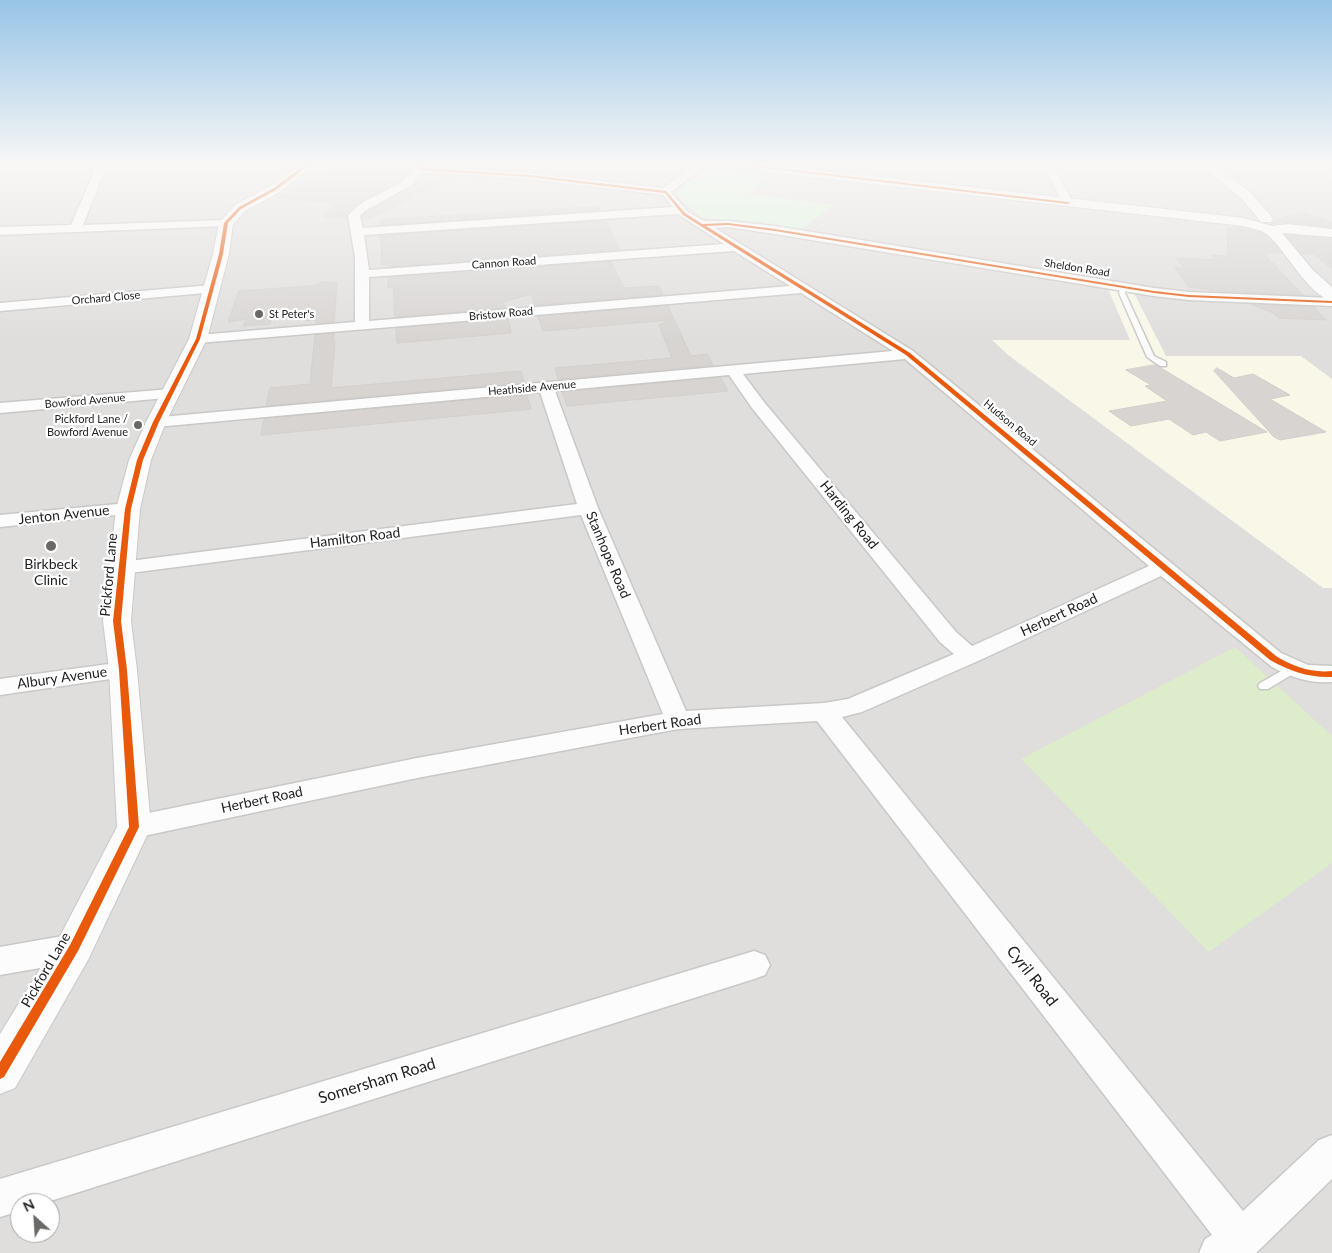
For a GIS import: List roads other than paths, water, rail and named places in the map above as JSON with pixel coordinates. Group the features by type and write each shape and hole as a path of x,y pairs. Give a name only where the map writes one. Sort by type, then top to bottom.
{"street":[{"path":"0,231 182,223"},
{"name":"Pickford Lane","path":"0,1073 74,948 134,827 123,670 117,621 128,509 140,460 156,422 198,340 222,254 226,223"},
{"path":"356,223 359,232 363,274 362,326"},
{"path":"359,232 483,223"},
{"path":"1262,223 1332,233"},
{"name":"Sheldon Road","path":"702,225 728,224 775,230 1123,287 1189,296 1332,302"},
{"path":"1269,224 1306,273 1332,296"},
{"name":"Hudson Road","path":"702,225 908,354 1273,658 1292,669 1323,675 1332,674"},
{"name":"Cannon Road","path":"363,274 736,246"},
{"name":"Orchard Close","path":"0,307 212,289"},
{"name":"Bristow Road","path":"198,340 803,289"},
{"name":"Heathside Avenue","path":"156,422 908,354"},
{"name":"Harding Road","path":"733,370 758,405 948,637 970,656"},
{"name":"Stanhope Road","path":"546,387 588,508 678,720"},
{"name":"Bowford Avenue","path":"0,408 171,394"},
{"name":"Hamilton Road","path":"122,568 588,508"},
{"name":"Jenton Avenue","path":"0,521 128,509"},
{"name":"Herbert Road","path":"134,827 417,768 678,720 824,712 853,706 970,656 1164,566"},
{"name":"Albury Avenue","path":"0,687 123,670"},
{"name":"Cyril Road","path":"824,712 1230,1247"},
{"path":"0,960 74,948"},
{"name":"Somersham Road","path":"0,1198 754,965"},
{"path":"1230,1247 1332,1153"}],"lane":[{"path":"1123,287 1122,293 1151,357 1163,364"},
{"path":"1264,686 1292,669"}],"place":[{"name":"St Peter's","path":"259,314"},
{"name":"Pickford Lane / Bowford Avenue","path":"138,425"},
{"name":"Birkbeck Clinic","path":"51,546"}]}
